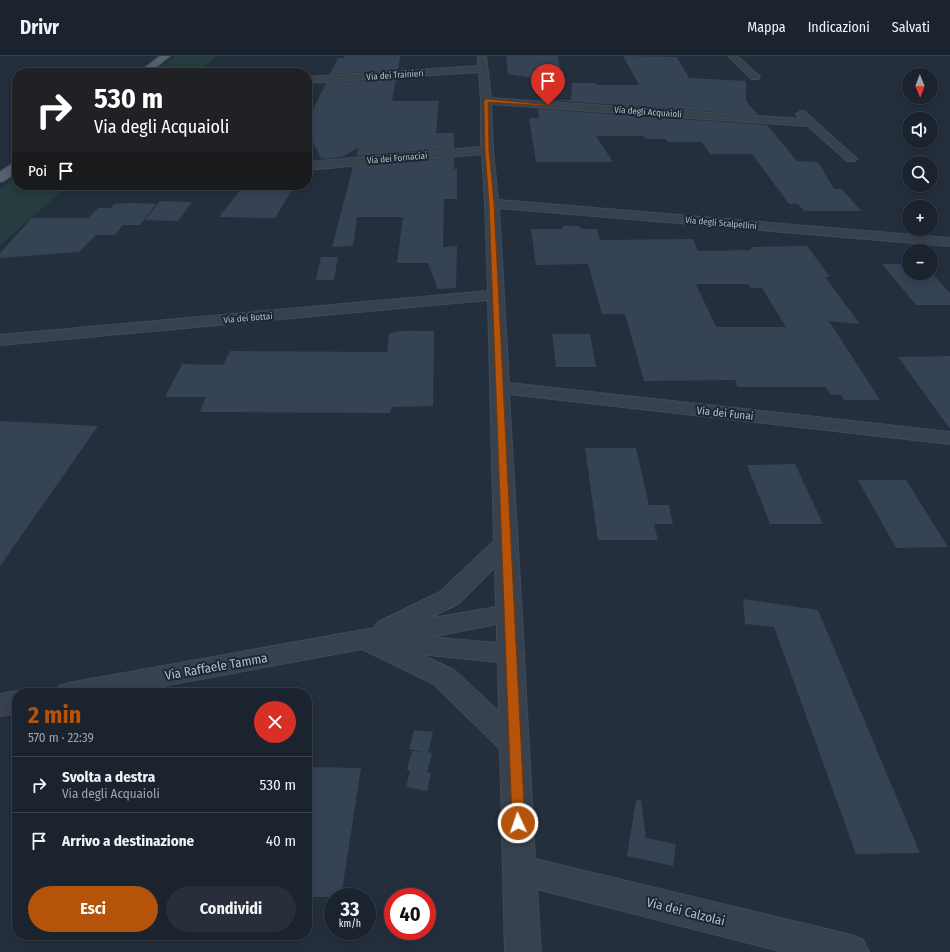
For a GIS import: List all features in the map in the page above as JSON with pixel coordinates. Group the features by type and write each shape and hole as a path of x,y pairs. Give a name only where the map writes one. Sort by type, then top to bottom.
{"main road":[{"path":"150,68 166,56"},
{"path":"0,178 12,170"}],"street":[{"path":"732,56 755,77"},
{"path":"482,63 486,101 487,150 492,203 524,952"},
{"name":"Via dei Trainieri","path":"312,80 482,63"},
{"name":"Via degli Acquaioli","path":"486,101 810,123"},
{"path":"801,114 851,159"},
{"name":"Via dei Fornaciai","path":"312,166 487,150"},
{"name":"Via degli Scalpellini","path":"492,203 948,235"},
{"name":"Via dei Bottai","path":"0,340 495,296"},
{"name":"Via dei Funai","path":"499,388 950,438"},
{"path":"363,640 449,598 506,542"},
{"name":"Via Raffaele Tamma","path":"97,688 510,613"},
{"path":"363,640 512,654"},
{"path":"363,640 444,676 515,746"},
{"path":"0,706 12,703"},
{"name":"Via dei Calzolai","path":"520,870 851,952"}],"green space":[{"path":"176,56 217,56 204,68 160,68"},
{"path":"12,180 12,190 63,190 0,245 0,189"}],"building":[{"path":"345,56 400,56 398,70 330,74 338,58 344,58"},
{"path":"506,56 557,56 565,83 508,74"},
{"path":"623,56 677,57 689,78 746,81 746,101 758,115 548,100 571,100 572,83 596,83 597,85 639,85"},
{"path":"396,79 392,101 439,101 436,133 454,133 454,148 356,156 359,147 342,157 321,159 312,140 312,112 326,83"},
{"path":"538,109 767,125 797,161 818,162 834,189 842,189 861,211 804,211 798,204 789,204 752,154 710,154 702,142 668,142 666,139 645,139 644,136 596,136 613,162 536,162 529,118 539,118"},
{"path":"454,158 454,169 457,169 457,199 444,199 443,247 457,246 456,288 438,289 428,263 397,263 403,217 357,217 353,246 332,247 353,167"},
{"path":"240,190 292,190 275,218 219,217"},
{"path":"160,201 192,202 178,221 145,220"},
{"path":"114,204 156,204 140,225 123,225 115,235 96,235 79,252 0,258 0,253 32,218 88,218 98,208 111,208"},
{"path":"563,226 580,226 581,229 597,229 600,240 693,239 698,251 751,250 751,247 807,246 830,277 825,277 860,324 829,321 880,400 844,400 841,395 830,394 826,387 737,387 735,380 644,381 625,314 602,314 588,264 536,265 531,229 563,229","holes":["696,284 748,284 751,288 762,288 786,327 716,327"]},
{"path":"321,257 338,257 334,280 316,280"},
{"path":"882,264 902,264 902,280 938,280 950,293 950,305 916,305"},
{"path":"412,330 434,331 433,406 392,407 390,413 200,412 206,397 165,397 182,364 223,365 230,351 387,352 389,333"},
{"path":"552,334 590,334 596,367 556,367"},
{"path":"950,356 950,429 898,357"},
{"path":"0,421 98,426 0,566"},
{"path":"585,448 636,448 649,505 669,505 673,524 654,524 658,540 598,540"},
{"path":"795,464 823,524 770,524 747,465"},
{"path":"858,480 906,480 948,547 896,548"},
{"path":"743,599 818,610 920,853 856,854 774,627 745,624"},
{"path":"414,730 433,732 428,752 432,753 427,772 431,773 427,791 406,787 410,771 407,770 412,751 424,752 409,749"},
{"path":"312,767 361,768 342,888 324,888 324,897 312,897"},
{"path":"636,800 641,800 646,838 676,844 673,866 627,856"}],"route":[{"path":"518,823 511,627 492,203 487,150 486,101 548,105"}]}
